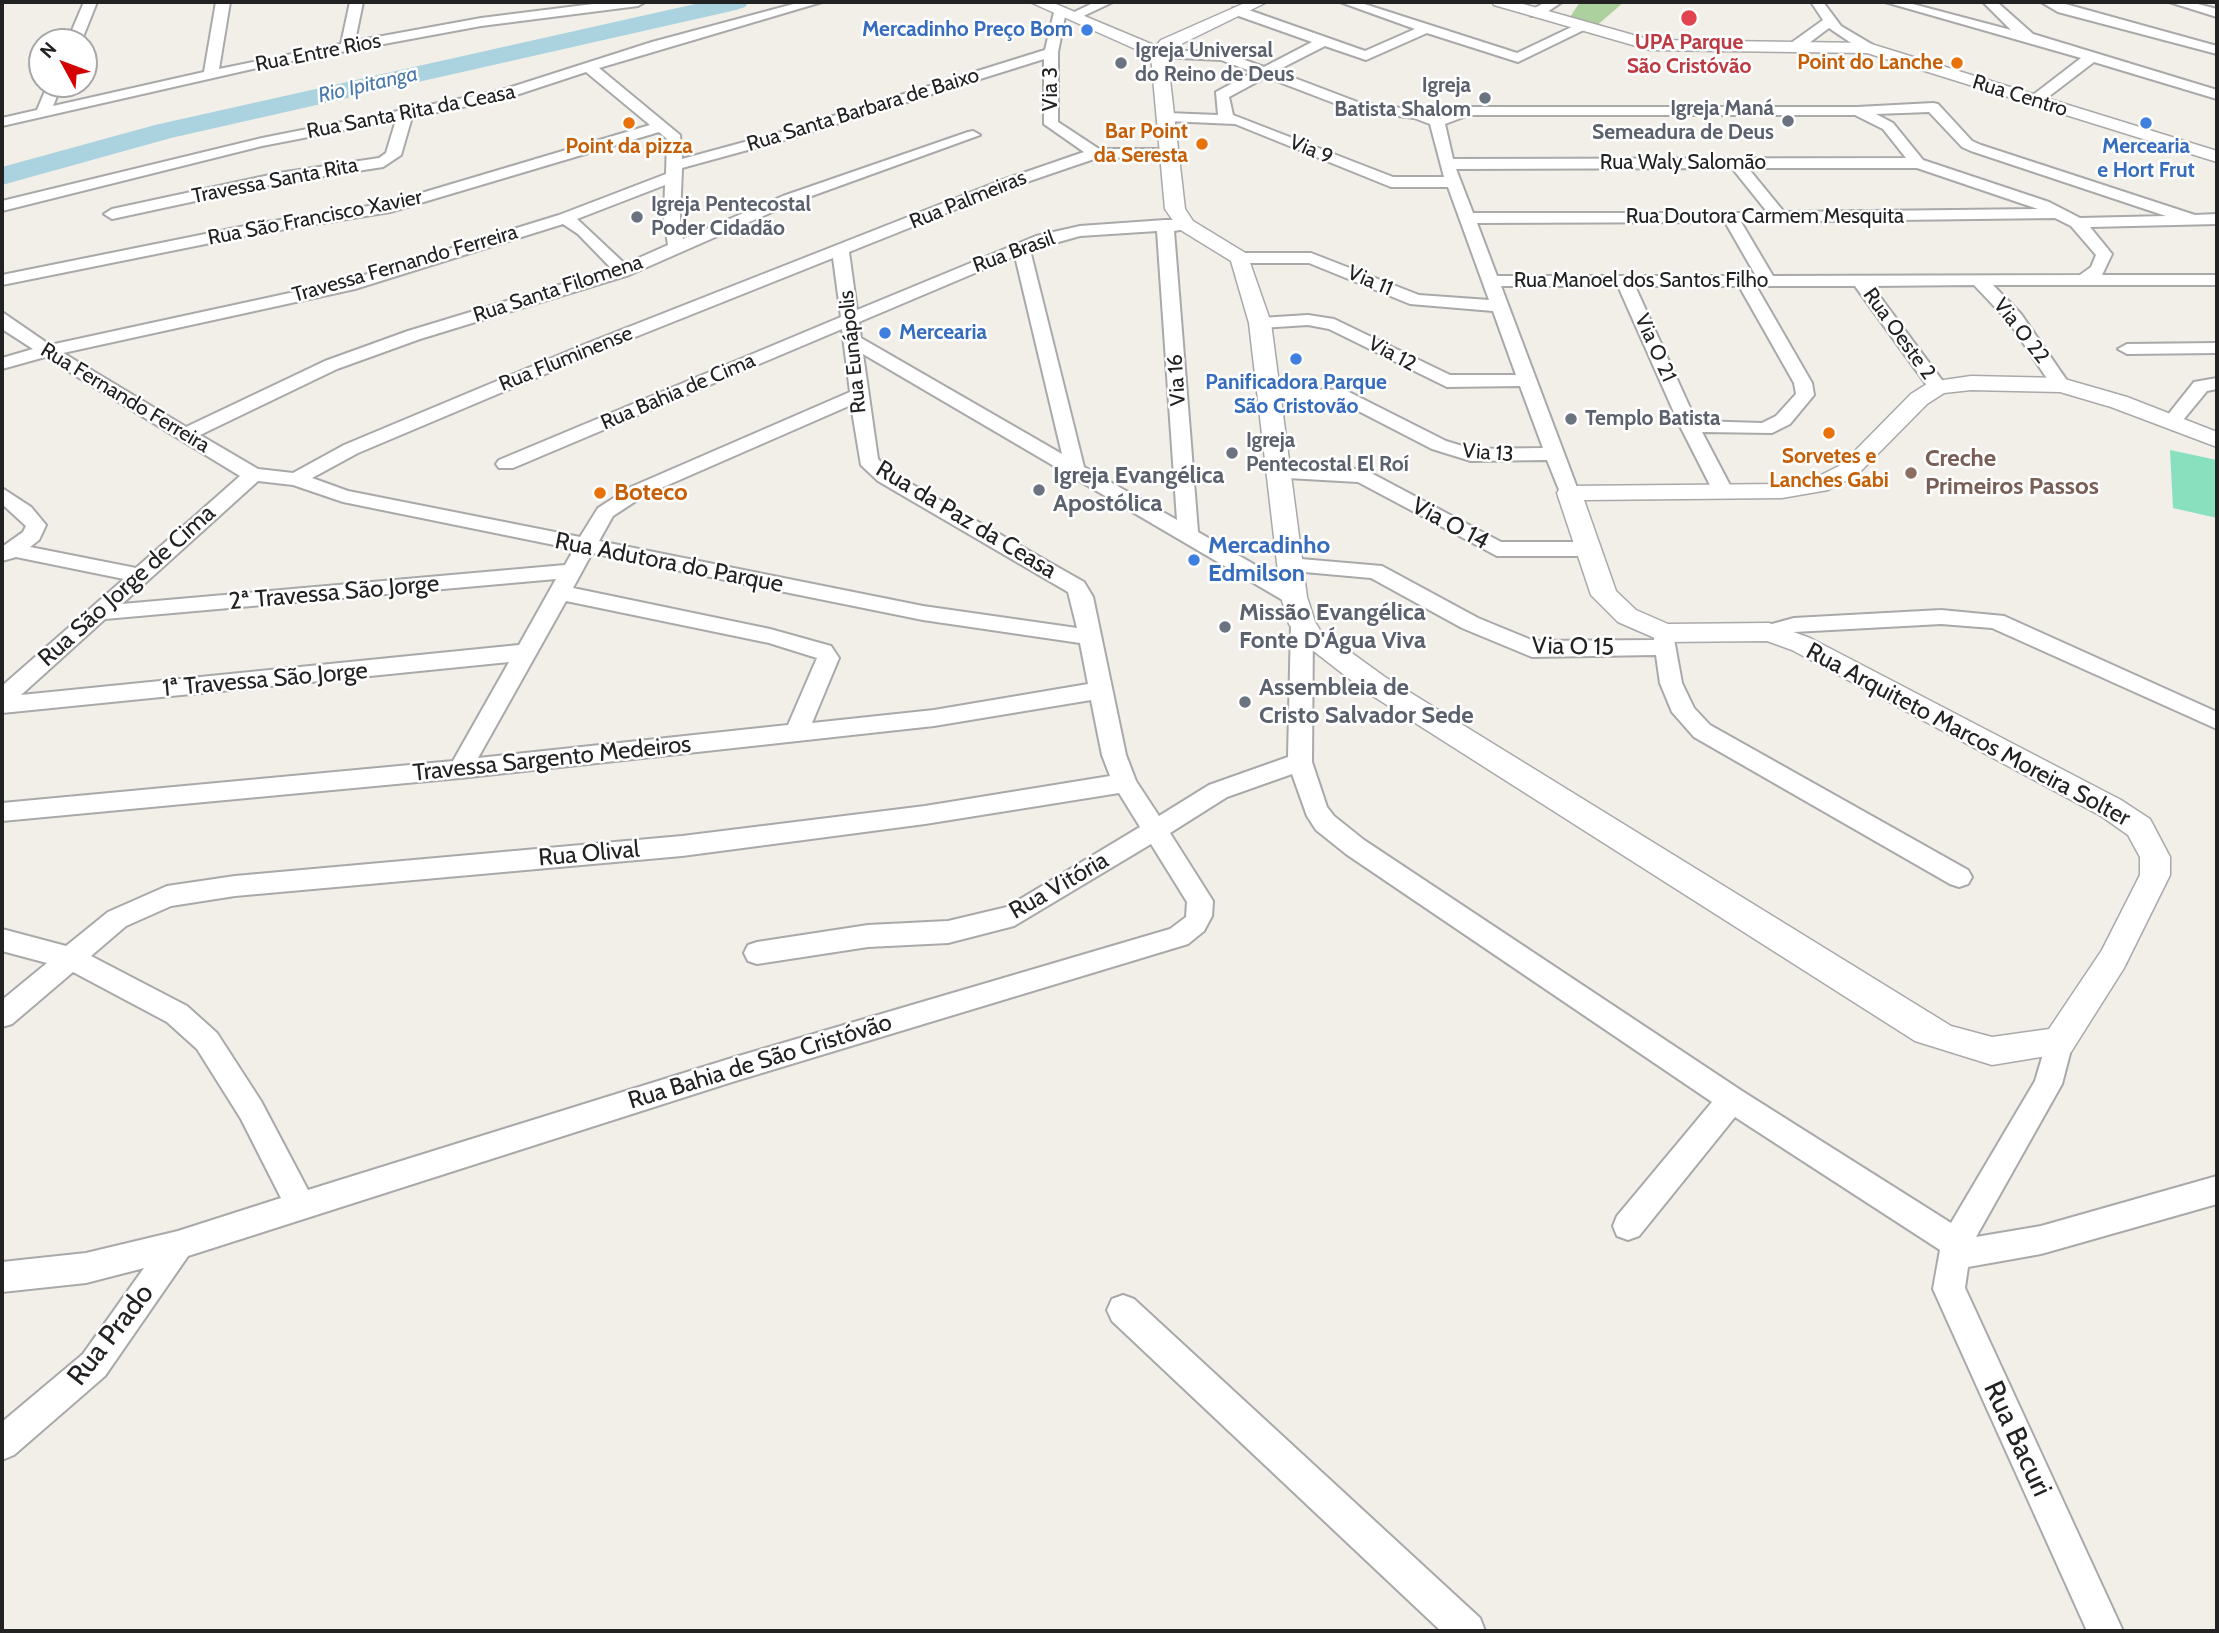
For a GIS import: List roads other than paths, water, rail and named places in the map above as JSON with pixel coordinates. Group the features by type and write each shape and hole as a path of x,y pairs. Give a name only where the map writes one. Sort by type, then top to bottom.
{"street":[{"path":"80,28 90,2"},
{"path":"211,74 218,18 223,2"},
{"path":"347,47 356,2"},
{"path":"481,22 484,2"},
{"name":"Rua Entre Rios","path":"2,122 211,74 347,47 481,22 638,2"},
{"name":"Rua Santa Rita da Ceasa","path":"2,206 262,142 511,93 587,66 815,2"},
{"path":"1038,2 1159,53 1223,56 1357,107 1417,114 1438,122 1467,111 1857,111 1933,107 1967,144 1976,148 2195,220"},
{"path":"1066,14 1106,2"},
{"path":"1259,2 1167,44 1159,53 1171,154 1172,202 1186,225 1240,258 1260,323 1289,565 1298,611 1300,762 1316,810 1339,835 1732,1100 1956,1242 1962,1250 1970,1253 2001,1248 2081,1230 2217,1190"},
{"path":"1346,2 1513,57 1523,58 1583,27"},
{"path":"1500,2 1650,45 1867,48"},
{"path":"1535,13 1555,2"},
{"name":"Rua Centro","path":"1817,2 1844,36 1867,48 2217,157"},
{"path":"1892,2 1994,32 2027,37 2091,57 2123,56 2217,94"},
{"path":"1990,2 2027,37"},
{"path":"2048,2 2063,9 2217,50"},
{"path":"2176,2 2217,13"},
{"path":"1238,11 1357,54 1373,54 1425,29"},
{"name":"Via 3","path":"1066,14 1051,52 1051,124 1096,153"},
{"path":"1796,46 1830,21"},
{"path":"2192,43 2217,22"},
{"path":"2123,56 2149,32"},
{"path":"1226,118 1221,95 1322,42"},
{"name":"Rua Santa Barbara de Baixo","path":"676,170 1051,52"},
{"path":"2034,101 2091,57"},
{"path":"587,66 664,126 675,138 676,170 672,219 677,249"},
{"path":"43,112 49,98"},
{"path":"1857,111 1888,125 1918,163 2060,213 2077,223 2104,254 2099,270 2086,278"},
{"name":"Travessa Santa Rita","path":"112,215 290,176 383,162 393,155 406,114"},
{"name":"Via 9","path":"1167,117 1226,118 1251,125 1381,179 1398,182 1455,182"},
{"name":"Rua Manoel dos Santos Filho","path":"1438,122 1437,130 1447,164 1493,281 1861,282 2086,278 2217,280"},
{"name":"Rua São Francisco Xavier","path":"2,279 255,229 390,207 664,126"},
{"name":"Rua Santa Filomena","path":"184,435 331,365 414,335 623,271 789,199 973,135"},
{"path":"1096,153 1171,154"},
{"name":"Rua Palmeiras","path":"841,251 1003,185 1096,153"},
{"name":"Rua Waly Salomão","path":"1447,164 1918,163"},
{"path":"1737,164 1778,215"},
{"name":"Travessa Fernando Ferreira","path":"2,364 47,351 349,285 417,261 565,218 676,170"},
{"name":"Rua Doutora Carmem Mesquita","path":"1469,218 1731,218 1778,215 1906,217 2060,213"},
{"path":"565,218 584,231 623,271"},
{"path":"1731,218 1767,280"},
{"path":"2077,223 2217,219"},
{"name":"Via 16","path":"1165,225 1188,535"},
{"name":"Rua Brasil","path":"851,320 1021,248 1066,233 1186,225"},
{"path":"1021,248 1075,468"},
{"name":"Rua Eunápolis","path":"841,251 851,320 864,453"},
{"name":"Rua Fluminense","path":"296,479 351,449 589,349 841,251"},
{"name":"Via 11","path":"1240,258 1311,258 1416,300 1499,306"},
{"path":"1689,426 1765,429 1783,420 1805,395 1803,383 1759,312 1745,280"},
{"name":"Via O 22","path":"1978,280 2015,318 2061,384"},
{"name":"Rua Arquiteto Marcos Moreira Solter","path":"1493,281 1499,306 1552,454 1569,493 1604,595 1612,605 1665,640 1769,632 1830,658 2111,808 2139,828 2148,839 2155,857 2154,875 2113,959 2059,1042"},
{"name":"Via O 21","path":"1624,281 1689,426 1723,491"},
{"name":"Rua Oeste 2","path":"1861,282 1938,387"},
{"name":"Rua Fernando Ferreira","path":"2,317 2,321 47,351 253,475"},
{"name":"Rua Bahia de Cima","path":"506,464 851,320"},
{"name":"Via 12","path":"1260,323 1308,320 1334,324 1447,380 1526,380"},
{"path":"853,341 1188,535 1298,611 1319,642 1375,684 1927,1031 1992,1051 2059,1042 2048,1084 1956,1242"},
{"path":"2127,349 2217,348"},
{"path":"1569,493 1804,489 1833,480 1849,470 1919,399 1938,387 1993,382 2061,384 2172,421 2217,440"},
{"path":"2172,421 2201,386 2217,384"},
{"path":"460,769 605,512 618,501 859,395"},
{"name":"Via 13","path":"1270,395 1345,396 1439,445 1471,455 1552,454"},
{"name":"Rua da Paz da Ceasa","path":"864,453 873,468 885,477 1072,584 1082,597 1088,637"},
{"name":"Via O 14","path":"1277,473 1350,474 1364,477 1497,550 1587,549"},
{"name":"Rua Adutora do Parque","path":"253,475 296,479 343,496 585,547 923,613 1088,637"},
{"name":"Rua São Jorge de Cima","path":"2,699 253,475"},
{"path":"2,494 36,525 32,535 7,554"},
{"path":"7,554 139,575"},
{"name":"Via O 15","path":"1289,565 1375,571 1470,623 1532,649 1665,640"},
{"name":"2ª Travessa São Jorge","path":"96,613 573,571"},
{"path":"561,593 770,636 823,650 828,658 797,732"},
{"path":"1769,632 1794,625 1941,617 1996,621 2217,721"},
{"path":"1088,637 1114,755 1125,783 1155,827"},
{"path":"1665,640 1671,683 1684,712 1702,731 1959,877"},
{"name":"1ª Travessa São Jorge","path":"2,705 414,666 527,652"},
{"name":"Travessa Sargento Medeiros","path":"2,812 460,769 934,718 1101,690"},
{"name":"Rua Vitória","path":"757,953 868,936 948,932 1014,916 1217,791 1300,762"},
{"name":"Rua Olival","path":"2,1016 117,919 144,904 192,892 682,846 925,815 1125,783"},
{"name":"Rua Bahia de São Cristóvão","path":"2,1277 86,1268 178,1245 732,1070 1179,937 1195,924 1199,916 1200,901 1155,827"},
{"path":"2,940 70,958 177,1014 207,1041 251,1110 300,1205"},
{"path":"1628,1226 1732,1100"},
{"name":"Rua Bacuri","path":"1956,1242 1949,1289 2105,1631"},
{"name":"Rua Prado","path":"2,1443 94,1365 178,1245"},
{"path":"1123,1310 1467,1631"}],"waterway":[{"name":"Rio Ipitanga","path":"2,176 165,131 736,2"}],"place":[{"name":"UPA Parque São Cristóvão","path":"1689,18"},
{"name":"Mercadinho Preço Bom","path":"1087,30"},
{"name":"Igreja Universal do Reino de Deus","path":"1121,63"},
{"name":"Point do Lanche","path":"1957,63"},
{"name":"Igreja Batista Shalom","path":"1485,98"},
{"name":"Igreja Maná Semeadura de Deus","path":"1788,121"},
{"name":"Point da pizza","path":"629,123"},
{"name":"Mercearia e Hort Frut","path":"2146,123"},
{"name":"Bar Point da Seresta","path":"1202,144"},
{"name":"Igreja Pentecostal Poder Cidadão","path":"637,217"},
{"name":"Mercearia","path":"885,333"},
{"name":"Panificadora Parque São Cristovão","path":"1296,359"},
{"name":"Templo Batista","path":"1571,419"},
{"name":"Sorvetes e Lanches Gabi","path":"1829,433"},
{"name":"Igreja Pentecostal El Roí","path":"1232,453"},
{"name":"Creche Primeiros Passos","path":"1911,473"},
{"name":"Igreja Evangélica Apostólica","path":"1039,490"},
{"name":"Boteco","path":"600,493"},
{"name":"Mercadinho Edmilson","path":"1194,560"},
{"name":"Missão Evangélica Fonte D'Água Viva","path":"1225,627"},
{"name":"Assembleia de Cristo Salvador Sede","path":"1245,702"}]}
